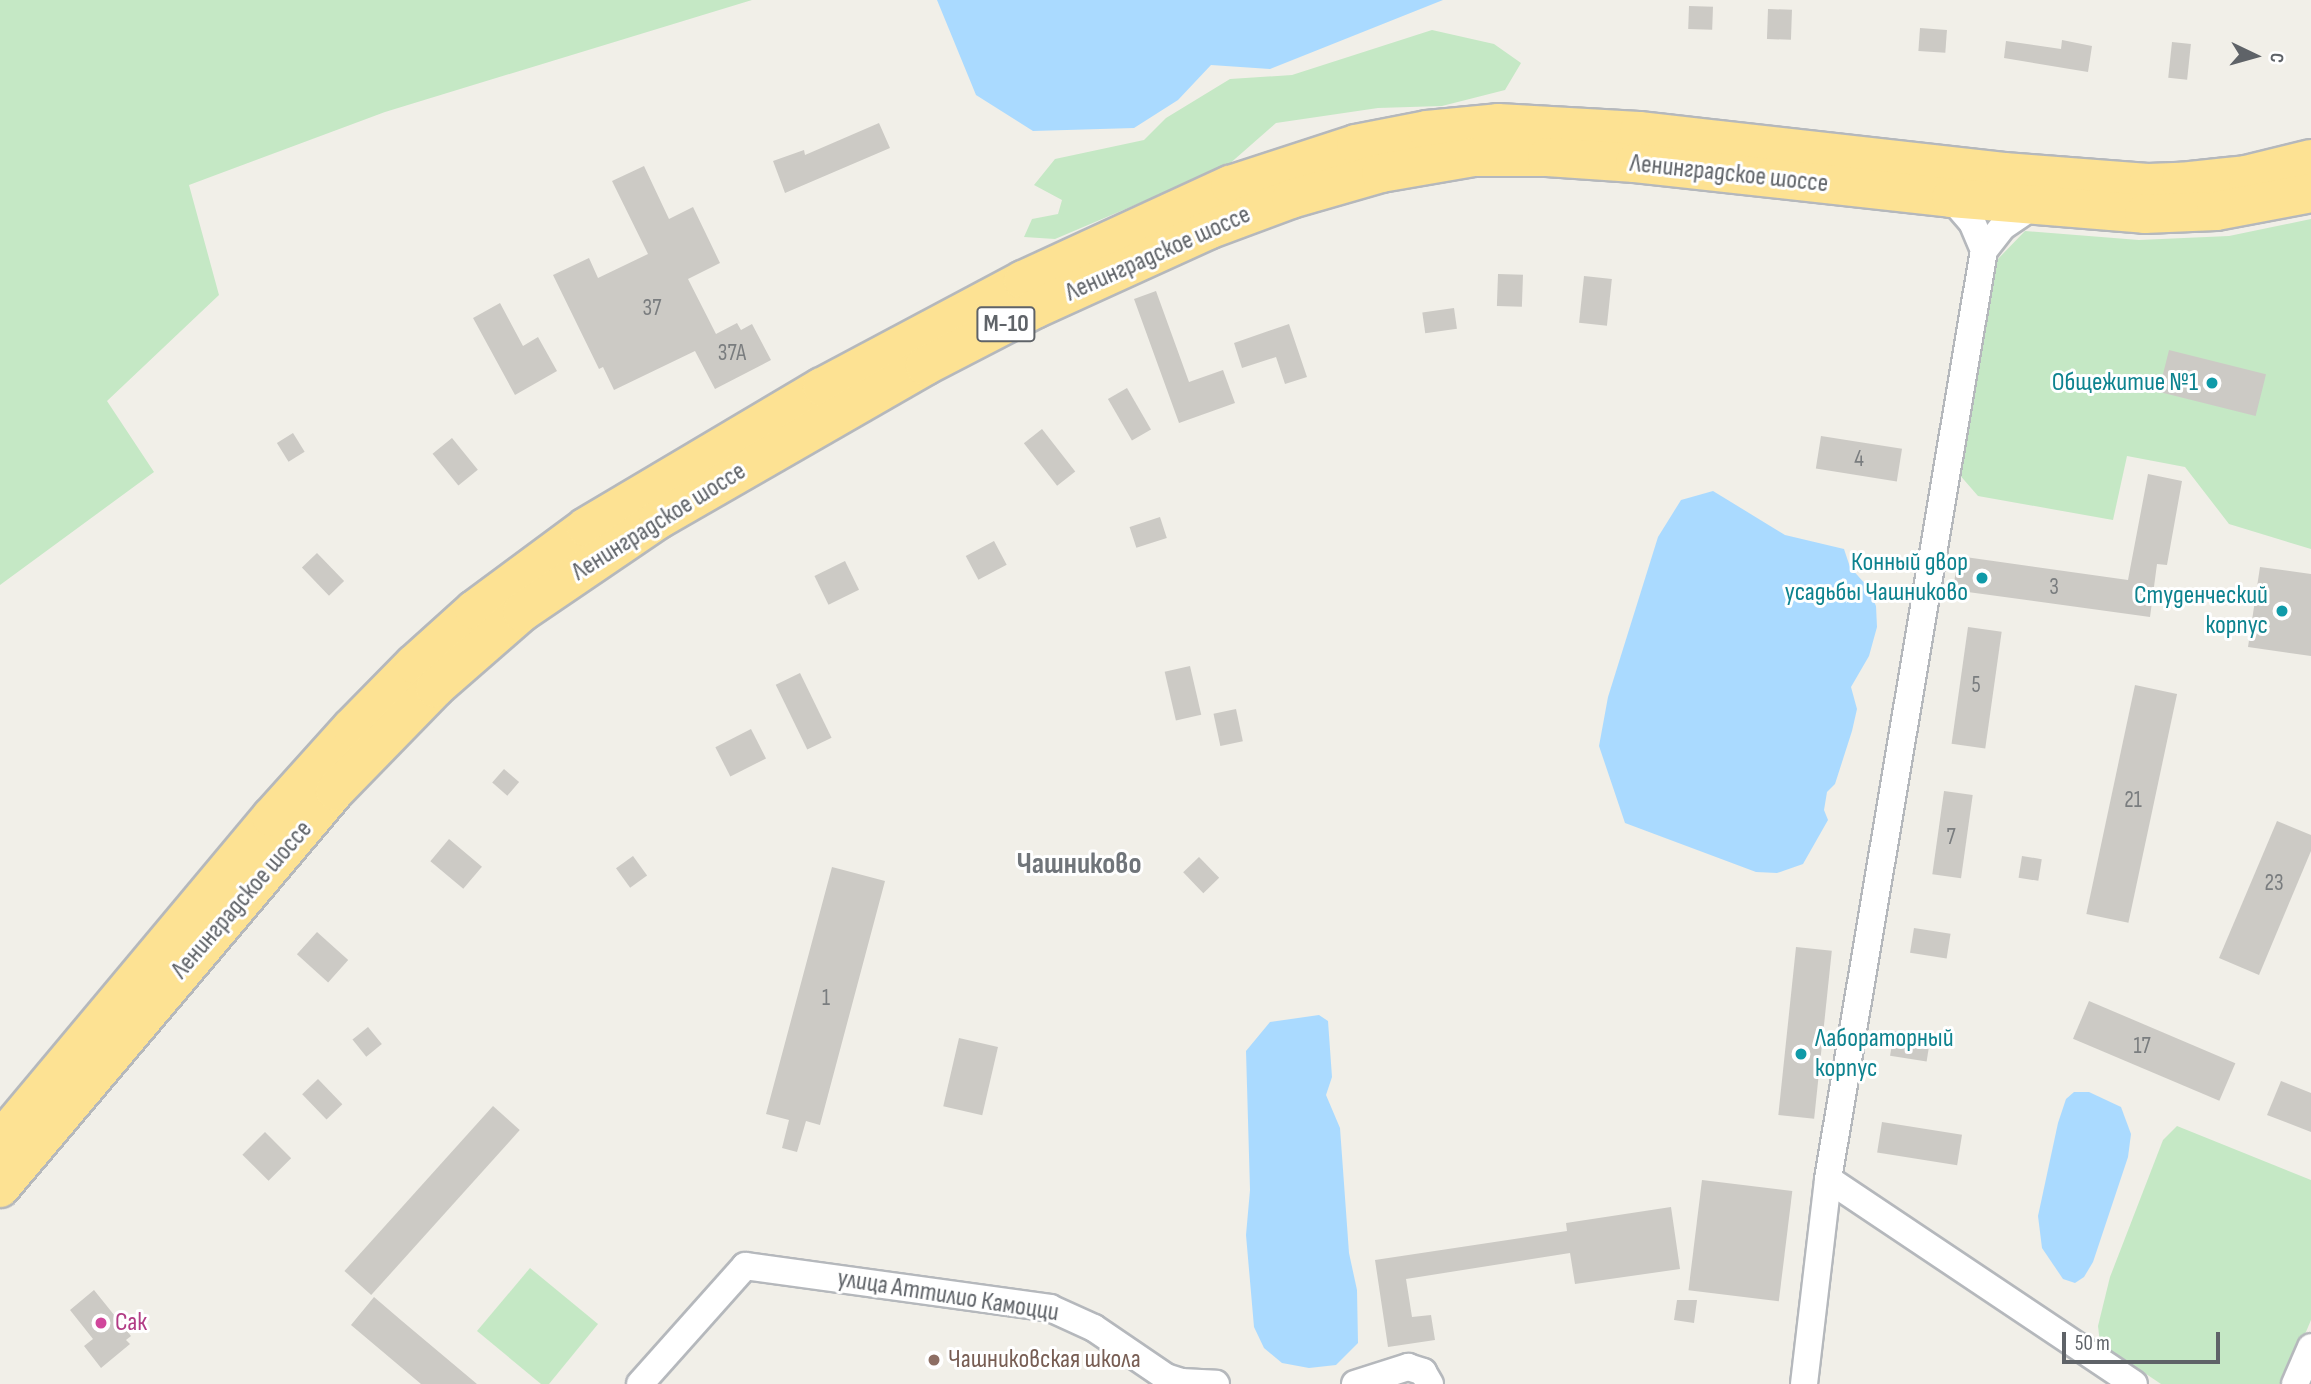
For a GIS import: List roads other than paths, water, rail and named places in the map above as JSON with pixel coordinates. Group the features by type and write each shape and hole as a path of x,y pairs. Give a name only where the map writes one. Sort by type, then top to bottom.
{"highway":[{"name":"Ленинградское шоссе","path":"0,1141 271,817 414,664 474,610 586,527 822,387 1023,280 1184,205 1271,170 1356,144 1427,130 1498,124 1639,131 2004,172 2148,183 2235,176 2311,159"},
{"name":"Ленинградское шоссе","path":"0,1188 335,791 435,688 492,636 562,583 659,519 925,366 1127,265 1248,214 1381,173 1444,160 1508,156 1635,163 2033,206 2180,214 2251,206 2311,193"}],"street":[{"path":"1951,198 1972,222 1984,250"},
{"path":"1804,1384 1828,1180 1984,250 2003,226 2033,206"},
{"path":"1828,1180 2134,1384"},
{"name":"улица Аттилио Камоцци","path":"640,1384 745,1266 1050,1308 1094,1328 1166,1377 1181,1382 1216,1384"},
{"path":"2295,1384 2311,1348"},
{"path":"1354,1384 1408,1367 1423,1372 1430,1384"}],"water":[{"path":"937,0 1443,0 1270,69 1211,65 1178,100 1134,128 1033,131 976,95"},
{"path":"1713,491 1785,535 1844,549 1850,567 1867,586 1876,606 1877,627 1869,656 1851,687 1857,709 1852,731 1835,784 1827,792 1824,810 1828,820 1803,864 1777,873 1756,872 1625,823 1599,746 1608,697 1658,537 1681,500"},
{"path":"1319,1015 1328,1021 1332,1077 1326,1095 1340,1128 1349,1253 1357,1290 1358,1343 1336,1365 1309,1368 1282,1363 1264,1348 1254,1327 1246,1235 1250,1190 1246,1051 1270,1022"},
{"path":"2074,1092 2089,1092 2121,1107 2131,1134 2128,1157 2093,1262 2084,1277 2075,1283 2063,1279 2042,1248 2038,1216 2058,1123 2066,1099"}],"place":[{"name":"Общежитие №1","path":"2212,383"},
{"name":"Конный двор усадьбы Чашниково","path":"1982,578"},
{"name":"Студенческий корпус","path":"2282,611"},
{"name":"Лабораторный корпус","path":"1801,1054"},
{"name":"Сак","path":"101,1323"},
{"name":"Чашниковская школа","path":"934,1360"}],"district":[{"name":"Чашниково","path":"1079,864"}]}
